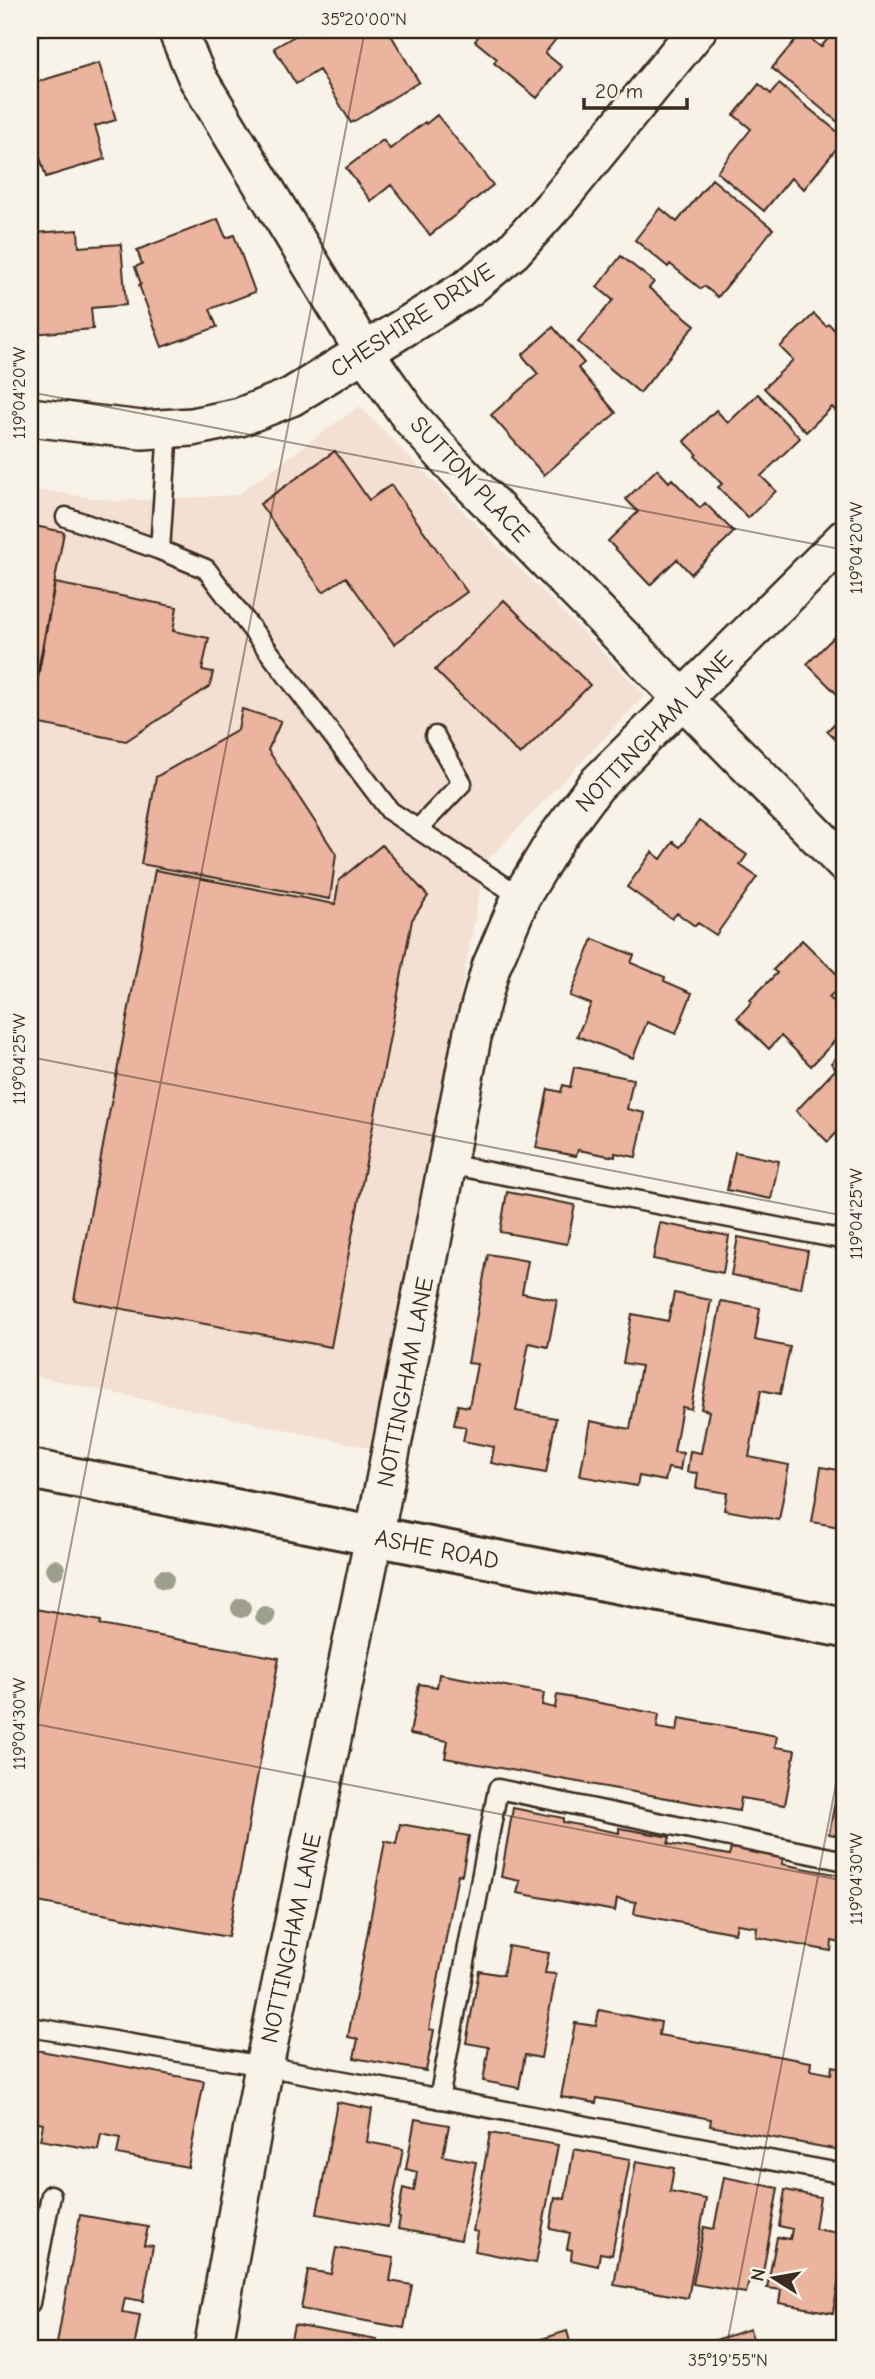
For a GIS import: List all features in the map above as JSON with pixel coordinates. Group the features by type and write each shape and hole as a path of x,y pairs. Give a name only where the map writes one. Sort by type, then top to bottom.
{"street":[{"name":"SUTTON PLACE","path":"177,30 197,77 365,353 411,418 457,469 845,864"},
{"name":"CHESHIRE DRIVE","path":"30,417 142,430 192,427 240,417 291,397 468,288 513,251 557,202 697,30"},
{"name":"NOTTINGHAM LANE","path":"213,2349 264,2066 374,1537 473,1032 491,967 521,897 556,839 596,785 845,538"},
{"name":"ASHE ROAD","path":"30,1469 845,1628"}],"lane":[{"path":"160,550 168,428"},
{"path":"65,517 206,569 390,811 521,897"},
{"path":"418,829 462,783 435,736"},
{"path":"447,1164 845,1240"},
{"path":"439,2099 498,1788 845,1861"},
{"path":"30,2027 264,2066 845,2174"},
{"path":"30,2303 51,2195"}],"shaded area":[{"path":"359,406 645,695 485,863 376,1449 30,1375 30,489 116,501 237,495"}],"building":[{"path":"40,30 83,30 83,31 40,35"},
{"path":"305,30 318,30 321,35 329,30 388,30 419,82 351,123 319,70 296,84 274,48"},
{"path":"469,30 563,30 545,53 562,67 537,98 494,63 497,59 475,41 478,37"},
{"path":"835,30 845,30 845,128 772,68 802,32 821,47"},
{"path":"99,63 116,120 95,126 105,159 46,177 34,138 30,139 30,84"},
{"path":"759,84 771,94 779,84 845,138 804,189 791,178 764,211 717,172 751,129 734,115"},
{"path":"437,115 493,185 430,235 391,185 371,201 346,168 383,140 390,149"},
{"path":"712,179 773,229 718,297 704,286 701,289 670,264 668,267 635,240 660,208 677,222"},
{"path":"218,219 226,238 234,235 255,292 210,309 217,327 162,347 139,285 141,284 135,267 142,264 137,250"},
{"path":"78,230 79,247 121,244 126,305 91,308 93,329 32,334 30,291 35,291 32,252 36,251 34,233"},
{"path":"621,256 654,282 649,288 695,325 640,393 578,342 613,300 597,287"},
{"path":"845,284 845,304 835,294"},
{"path":"814,314 826,326 829,324 845,341 845,422 832,407 806,432 764,388 793,360 780,347"},
{"path":"553,327 584,363 578,368 616,413 544,475 491,415 538,374 522,355"},
{"path":"758,394 800,438 761,476 776,491 748,518 718,487 722,484 684,441 716,410 728,423"},
{"path":"335,451 369,500 391,485 467,592 394,644 346,577 323,592 260,504"},
{"path":"657,469 669,482 672,479 700,508 705,503 734,532 691,574 677,559 650,585 608,541 638,512 626,499"},
{"path":"30,525 64,532 30,713"},
{"path":"55,583 177,607 173,631 209,638 202,670 213,672 210,686 126,741 30,722"},
{"path":"504,600 590,685 520,755 435,670"},
{"path":"845,626 845,702 807,664"},
{"path":"242,709 281,721 268,750 336,854 330,899 141,864 156,777 238,730"},
{"path":"845,713 845,749 827,731"},
{"path":"699,821 747,855 740,865 757,877 716,935 698,923 695,926 677,913 672,919 627,887 652,852 661,859 673,842 680,847"},
{"path":"382,845 428,896 412,920 331,1347 74,1300 155,870 335,904 339,880"},
{"path":"593,939 634,955 631,963 665,977 664,981 692,993 676,1034 647,1022 633,1058 577,1036 591,1004 570,996"},
{"path":"802,940 845,982 829,997 845,1013 845,1030 811,1066 781,1036 769,1049 737,1018 752,1002 750,1000 777,973 773,970"},
{"path":"845,1049 845,1132 841,1128 828,1142 796,1111 836,1069 831,1063"},
{"path":"574,1067 633,1079 627,1109 645,1113 636,1157 615,1153 615,1157 578,1150 576,1156 536,1148 548,1089 561,1092 563,1085 570,1087"},
{"path":"735,1152 779,1161 771,1199 727,1190"},
{"path":"507,1192 575,1205 567,1244 500,1232"},
{"path":"660,1223 729,1236 723,1273 653,1259"},
{"path":"738,1237 808,1251 801,1288 731,1275"},
{"path":"488,1254 528,1261 522,1293 557,1300 548,1347 529,1343 516,1411 556,1418 546,1473 491,1463 494,1447 463,1441 466,1427 454,1425 458,1405 469,1407 477,1364 468,1363"},
{"path":"674,1293 711,1300 691,1409 682,1407 674,1452 683,1453 680,1470 668,1468 665,1481 639,1476 637,1486 580,1476 590,1421 630,1429 641,1366 623,1363 632,1314 668,1321"},
{"path":"721,1301 760,1308 755,1340 790,1347 780,1394 761,1390 749,1457 789,1465 779,1520 724,1510 727,1493 696,1488 698,1473 687,1472 690,1451 701,1453 709,1411 701,1409"},
{"path":"821,1467 845,1471 845,1528 812,1522"},
{"path":"30,1608 101,1621 100,1625 279,1658 228,1937 32,1901 41,1854 30,1852"},
{"path":"439,1674 544,1693 542,1705 555,1708 557,1695 659,1714 657,1728 677,1731 679,1718 777,1736 775,1747 795,1750 785,1805 741,1798 739,1811 445,1758 448,1741 410,1734 419,1684 437,1687"},
{"path":"840,1774 845,1775 845,1837 829,1834"},
{"path":"513,1808 563,1818 563,1822 619,1833 619,1828 670,1837 668,1844 729,1855 731,1848 783,1857 782,1864 845,1876 845,1944 832,1941 831,1951 756,1937 757,1927 737,1924 735,1933 634,1914 636,1902 617,1899 615,1911 517,1893 520,1881 501,1877"},
{"path":"400,1824 469,1836 462,1875 458,1874 429,2029 434,2030 426,2071 354,2058 358,2039 348,2037 385,1841 396,1844"},
{"path":"508,1946 549,1953 545,1973 556,1974 541,2058 525,2055 519,2088 483,2081 489,2047 466,2043 479,1971 503,1975"},
{"path":"599,2010 661,2022 659,2035 811,2062 810,2070 831,2074 832,2066 845,2069 845,2151 710,2126 711,2119 597,2098 596,2103 561,2097 575,2023 596,2026"},
{"path":"30,2049 204,2081 188,2167 117,2154 120,2138 101,2134 98,2150 40,2140 43,2124 30,2121"},
{"path":"337,2102 372,2109 367,2142 403,2149 388,2227 317,2214"},
{"path":"415,2119 449,2125 443,2156 476,2162 461,2240 398,2229 403,2188 414,2191 417,2172 406,2169"},
{"path":"490,2133 558,2145 536,2263 475,2251 478,2232 473,2231"},
{"path":"574,2149 630,2159 612,2255 600,2253 598,2266 571,2260 572,2250 567,2249 570,2233 550,2229 555,2197 565,2199"},
{"path":"636,2161 674,2168 670,2192 706,2199 688,2298 614,2285"},
{"path":"724,2177 778,2188 761,2283 749,2281 746,2293 693,2284 704,2227 714,2229"},
{"path":"785,2190 820,2197 815,2229 845,2234 833,2313 779,2303 781,2290 767,2288 777,2237 790,2239 792,2229 779,2226"},
{"path":"80,2215 148,2227 144,2245 153,2246 143,2301 125,2298 122,2312 140,2315 134,2349 56,2349"},
{"path":"336,2248 394,2258 390,2281 412,2285 404,2328 301,2309 308,2270 331,2274"},
{"path":"294,2325 377,2340 375,2349 289,2349"},
{"path":"750,2329 756,2349 687,2349"},
{"path":"567,2331 572,2349 510,2349"},
{"path":"615,2342 617,2349 594,2349"}]}
